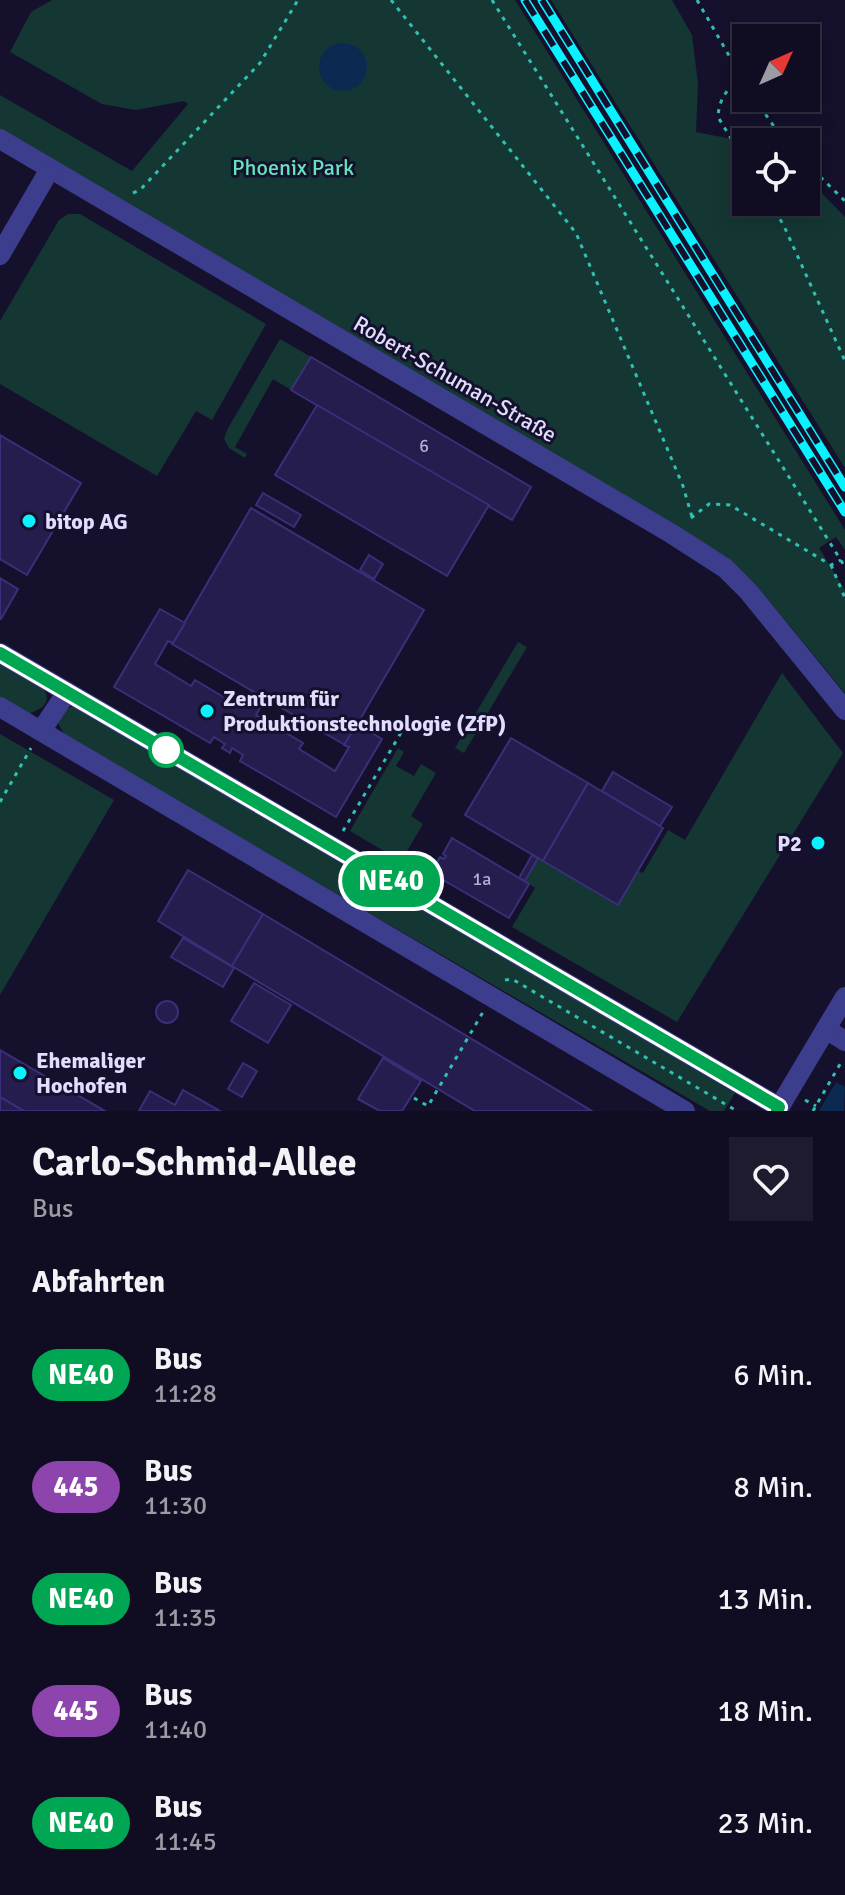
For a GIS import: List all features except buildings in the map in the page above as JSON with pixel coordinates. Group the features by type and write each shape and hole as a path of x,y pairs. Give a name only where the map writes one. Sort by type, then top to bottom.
{"street":[{"name":"Robert-Schuman-Straße","path":"0,139 725,568 748,591 845,710"},
{"path":"0,255 50,169"},
{"path":"0,653 778,1109 845,997"},
{"path":"41,731 67,692"},
{"path":"0,707 685,1111"},
{"path":"826,1029 845,1041"}],"path":[{"path":"109,204 140,190 260,63 298,0"},
{"path":"391,0 576,233 683,486 692,517"},
{"path":"492,0 845,567"},
{"path":"697,0 732,61"},
{"path":"732,84 721,100 718,117 732,140"},
{"path":"820,177 845,201"},
{"path":"778,216 845,361"},
{"path":"672,534 709,504 730,505 831,565 845,598"},
{"path":"831,565 841,560"},
{"path":"0,802 41,731"},
{"path":"343,831 402,731"},
{"path":"813,1111 845,1056"}],"green space":[{"name":"Phoenix Park","path":"52,0 515,0 845,530 845,550 836,537 819,548 845,590 845,693 756,585 727,557 0,130 0,95 132,171 188,104 184,101 136,110 102,104 10,52 31,12"},
{"path":"551,0 672,0 692,35 698,84 696,132 732,139 732,216 820,216 820,191 845,217 845,468"},
{"path":"68,214 80,214 266,324 212,420 196,411 157,476 0,384 0,321 59,220"},
{"path":"280,339 311,357 291,390 273,379 235,447 247,454 245,458 229,448 224,439"},
{"path":"518,642 527,647 464,753 455,748"},
{"path":"0,660 39,685 47,700 42,707 28,714 0,698"},
{"path":"782,673 843,753 677,1022 512,927 535,888 525,881 538,858 618,905 638,871 643,873 668,830 685,840"},
{"path":"80,707 735,1093 724,1111 710,1111 65,736 58,723 65,710"},
{"path":"0,734 114,800 0,995"},
{"path":"398,748 404,752 396,766 414,776 421,764 436,773 411,816 423,824 401,861 350,831"}],"water":[{"path":"343,43 360,50 367,67 360,84 343,91 326,84 319,67 326,50"},
{"path":"836,1082 845,1087 844,1111 819,1111"}],"railway":[{"path":"525,0 845,512"},
{"path":"542,0 845,487"}],"bus line":[{"name":"NE40","path":"0,653 779,1107 777,1111"}],"place":[{"name":"bitop AG","path":"29,521"},
{"name":"Zentrum für Produktionstechnologie (ZfP)","path":"207,711"},
{"name":"P2","path":"818,843"},
{"name":"Ehemaliger Hochofen","path":"20,1073"}]}
